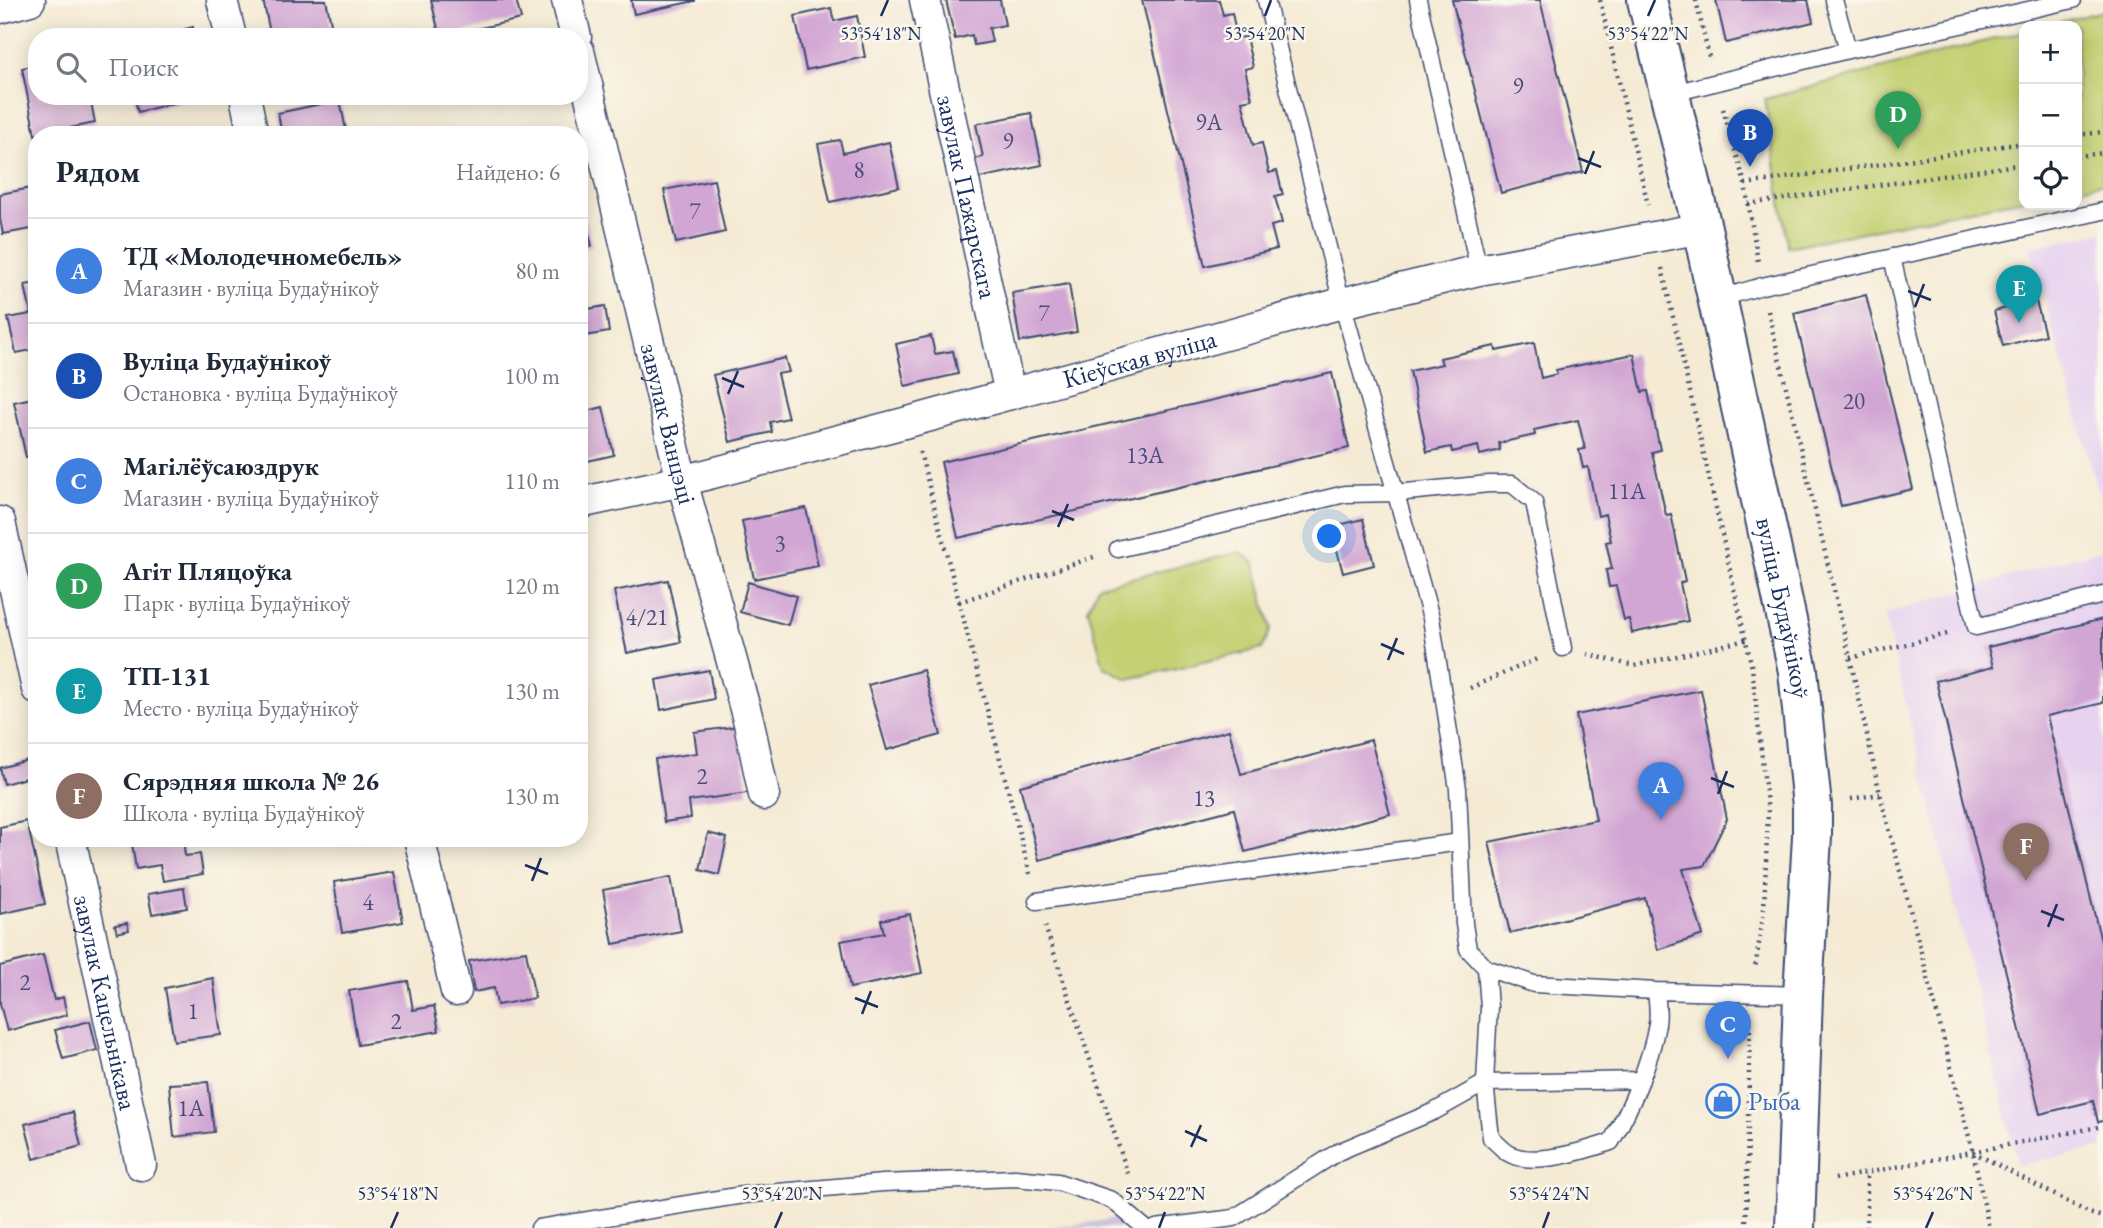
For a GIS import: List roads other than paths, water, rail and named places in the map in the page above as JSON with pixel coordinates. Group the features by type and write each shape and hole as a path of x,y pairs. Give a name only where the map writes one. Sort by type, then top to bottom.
{"main road":[{"name":"вуліца Будаўнікоў","path":"1647,0 1718,299 1798,671 1812,816 1795,1228"}],"street":[{"path":"0,8 30,0"},
{"path":"222,0 229,28"},
{"path":"567,0 574,28"},
{"name":"завулак Пажарскага","path":"925,0 1010,394"},
{"name":"завулак Ванцэці","path":"588,89 682,481 749,723 764,794"},
{"path":"247,105 251,126"},
{"name":"Кіеўская вуліца","path":"588,501 682,481 912,421 1342,303 1479,270 1702,228"},
{"path":"0,522 20,629 28,657"},
{"name":"завулак Кацельнікава","path":"72,847 141,1165"},
{"path":"421,847 456,991"}],"lane":[{"path":"1266,0 1342,303 1431,618 1458,789 1464,924 1468,949 1486,968 1534,984 1751,995 1803,995"},
{"path":"1418,0 1479,270"},
{"path":"1835,0 1848,50"},
{"path":"1669,94 1848,50 2073,0"},
{"path":"1718,299 1762,286 2103,211"},
{"path":"1892,257 1976,627 2103,595"},
{"path":"1118,549 1345,494 1512,484 1534,502 1563,648"},
{"path":"1037,901 1460,842"},
{"path":"1486,968 1489,1007 1485,1083 1491,1138 1510,1154 1537,1158 1573,1154 1611,1142 1625,1119 1657,1024 1656,991"},
{"path":"1156,1228 1234,1218 1338,1152 1435,1111 1485,1083 1640,1080"},
{"path":"539,1228 743,1195 883,1183 1015,1178 1058,1182 1112,1200 1145,1228"}],"place":[{"name":"Агіт Пляцоўка","path":"1898,149"},
{"name":"Вуліца Будаўнікоў","path":"1750,167"},
{"name":"ТП-131","path":"2019,323"},
{"name":"ТД «Молодечномебель»","path":"1661,820"},
{"name":"Сярэдняя школа № 26","path":"2026,881"},
{"name":"Магілёўсаюздрук","path":"1728,1059"},
{"name":"Рыба","path":"1723,1101"}]}
